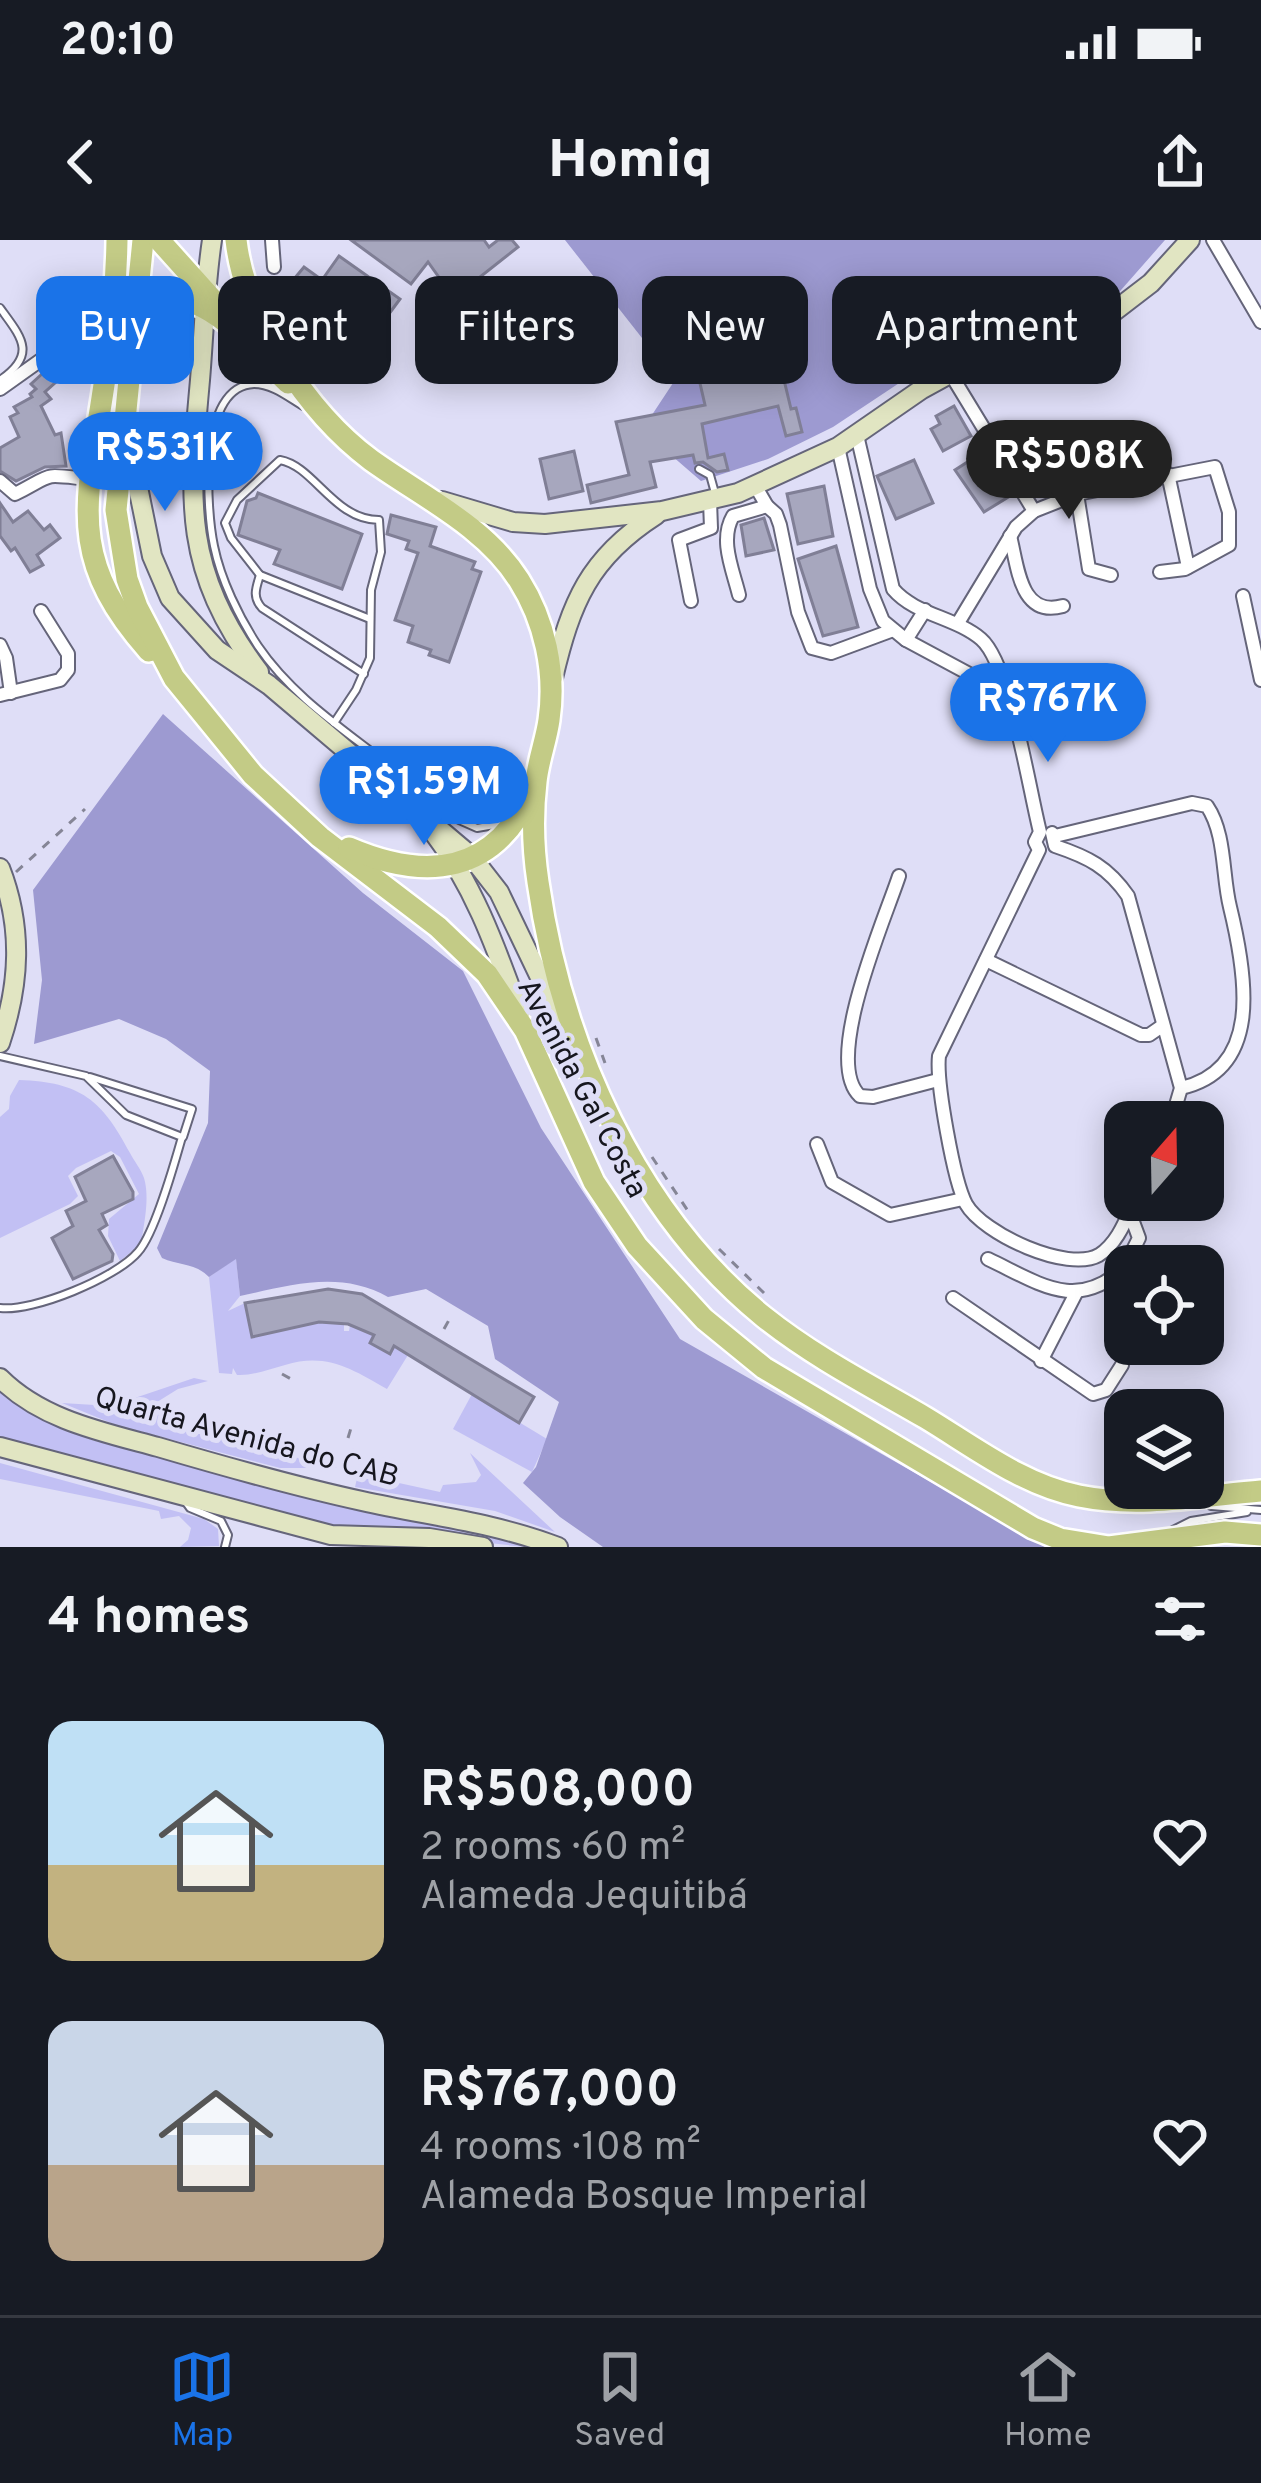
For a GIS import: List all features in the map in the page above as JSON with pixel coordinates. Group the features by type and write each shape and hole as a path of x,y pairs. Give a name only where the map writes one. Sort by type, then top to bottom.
{"main road":[{"name":"Avenida Gal Costa","path":"139,276 143,240"},
{"path":"159,240 238,335 331,425"},
{"path":"212,240 192,514 197,552 211,593 230,630 269,685"},
{"name":"Avenida Gal Costa","path":"236,240 259,317 281,358 331,425 371,460 464,525 518,579 540,623 552,682 533,830 544,921 554,968 589,1073 632,1160 660,1203 697,1251 761,1314 823,1360 1035,1482 1082,1497 1104,1498"},
{"path":"1121,306 1151,283 1190,240"},
{"path":"115,276 116,246"},
{"path":"194,299 206,300"},
{"path":"104,384 88,479 89,543 108,598 174,678"},
{"name":"Avenida Gal Costa","path":"127,384 116,510 120,547 137,607 174,678 253,775 320,836 461,947 487,974 525,1030 594,1182 637,1246 704,1319 764,1368 1033,1528 1082,1545 1108,1546 1225,1532 1261,1535"},
{"path":"424,494 513,522 585,522 662,512 756,487 838,447 934,384"},
{"path":"124,416 136,487 159,578 170,598 217,650 269,685 410,802 499,892 549,1002 589,1073"},
{"path":"552,682 562,639 585,581 629,532 662,512"},
{"path":"320,836 426,870 464,860 499,838 522,810 536,781"},
{"path":"464,860 525,1030"},
{"path":"0,1043 14,1001 19,962 2,874"},
{"name":"Quarta Avenida do CAB","path":"0,1378 39,1406 84,1426 275,1481 490,1524 558,1547"},
{"name":"Quarta Avenida do CAB","path":"0,1447 180,1493 338,1541 452,1541 483,1547"},
{"name":"Avenida Gal Costa","path":"1224,1499 1260,1498"}],"street":[{"path":"272,240 274,267"},
{"path":"1213,240 1261,322"},
{"path":"0,389 36,363"},
{"path":"957,384 1034,511"},
{"path":"857,435 893,589 925,610 958,623 992,650 1050,838 1046,852 1039,850 944,1042 938,1080 963,1199 986,1225 1019,1243 1069,1260 1084,1261 1108,1248 1123,1221"},
{"path":"838,447 877,610 892,630 973,676 1011,710"},
{"path":"958,623 1010,536 1034,511 1077,494 1210,465 1217,470 1232,537 1224,550 1188,568 1160,572"},
{"path":"0,481 15,494 40,476 57,473 88,479"},
{"path":"1168,474 1188,568"},
{"path":"756,487 780,525 798,612 812,647 831,652 892,630"},
{"path":"1077,494 1089,569 1111,575"},
{"path":"691,601 679,540 711,528 713,500"},
{"path":"739,595 727,526 734,516 767,506"},
{"path":"1010,536 1028,599 1037,606 1063,606"},
{"path":"1243,596 1261,680"},
{"path":"906,640 925,610"},
{"path":"0,645 6,658 6,694 60,680 68,670 68,654 41,611"},
{"path":"973,676 992,650"},
{"path":"1050,838 1192,802 1207,806 1215,818 1229,904 1254,993 1254,1024 1234,1069 1207,1084 1181,1088"},
{"path":"1050,838 1092,858 1128,896 1181,1088 1177,1101"},
{"path":"899,876 862,975 849,1036 851,1085 860,1096 872,1097 938,1080"},
{"path":"986,959 1123,1028 1149,1035 1162,1026"},
{"path":"818,1144 832,1182 890,1216 963,1199"},
{"path":"988,1259 1050,1287 1076,1293 1104,1283"},
{"path":"1041,1361 1076,1293"},
{"path":"952,1298 1093,1394 1106,1390 1122,1365"}],"lane":[{"path":"0,308 25,349 0,380"},
{"path":"331,425 259,384 238,388 225,398 215,420 208,500 214,550 232,599 257,644 297,692 468,824 488,828 522,810"},
{"path":"334,723 370,658 371,590 381,552 379,520 330,500 286,460 280,460 227,514 227,530 260,575 370,619"},
{"path":"699,469 710,475 713,500"},
{"path":"260,575 255,595 262,608 364,674"},
{"path":"0,1057 86,1076 192,1108 138,1253 60,1296 0,1308"},
{"path":"86,1076 126,1115 182,1138"},
{"path":"180,1493 190,1508 221,1521 228,1535 225,1547"},
{"path":"1160,1538 1191,1521 1260,1498"},
{"path":"1224,1501 1260,1498"},
{"path":"1225,1532 1261,1524"},
{"path":"338,1541 365,1547"},
{"path":"421,1547 452,1541"}],"path":[{"path":"2,874 85,808"},
{"path":"444,1329 448,1320"},
{"path":"282,1374 293,1380"},
{"path":"348,1438 351,1428"}],"shaded area":[{"path":"565,240 1165,240 1121,290 1121,276 832,276 832,384 898,384 833,427 768,459 701,481 642,430 672,384 808,384 808,276 642,276 642,338 618,307 618,276 593,276"},
{"path":"163,714 363,893 463,971 541,1128 680,1339 1045,1547 603,1547 523,1483 536,1467 559,1402 495,1359 488,1326 426,1289 388,1297 352,1284 315,1282 240,1296 236,1259 209,1277 162,1258 157,1248 208,1123 210,1071 166,1039 119,1019 34,1044 42,980 33,890"},
{"path":"19,1080 59,1085 87,1097 110,1120 141,1171 146,1202 141,1244 120,1261 108,1236 109,1219 139,1194 120,1157 111,1151 68,1176 78,1196 70,1204 0,1238 0,1117 9,1109"},
{"path":"236,1258 240,1296 228,1311 245,1303 252,1337 319,1322 344,1324 344,1331 350,1325 374,1335 370,1344 389,1354 394,1347 408,1355 387,1389 350,1369 313,1360 249,1374 237,1375 233,1368 232,1374 219,1373 209,1277"},
{"path":"194,1378 208,1381 178,1389 149,1407 166,1412 162,1423 337,1468 280,1468 116,1425 62,1403 111,1406"},
{"path":"0,1390 40,1418 92,1440 362,1512 485,1533 525,1547 341,1527 0,1438"},
{"path":"472,1394 547,1439 532,1472 453,1429"},
{"path":"470,1453 555,1532 495,1511 355,1487 358,1474 440,1492 443,1485 476,1482 481,1475"},
{"path":"0,1463 204,1519 218,1529 219,1546 180,1547 191,1528 179,1516 161,1519 159,1511 0,1479"}],"building":[{"path":"351,240 484,240 489,247 498,240 512,240 518,247 481,276 438,276 428,262 411,284"},
{"path":"339,256 367,276 325,276"},
{"path":"36,379 36,384 54,384 45,392 51,399 41,406 55,435 61,433 66,466 45,467 16,481 0,471 0,448 19,437 10,417 18,413 14,407 32,397 36,389 31,384"},
{"path":"700,384 785,384 802,432 786,436 778,406 702,424 708,458 724,454 728,470 717,472 703,462 695,463 693,455 650,462 656,487 591,503 587,485 629,475 616,422 705,405"},
{"path":"954,406 971,436 943,451 931,429 940,424 936,416"},
{"path":"1043,423 1052,459 1022,466 1013,431"},
{"path":"574,451 583,491 549,499 540,459"},
{"path":"983,452 1010,496 984,512 955,470"},
{"path":"914,460 933,503 896,519 877,476"},
{"path":"824,486 833,536 798,544 787,494"},
{"path":"258,493 362,534 342,589 274,564 280,550 238,535 247,501"},
{"path":"0,503 13,522 28,511 44,530 50,525 60,538 37,555 43,565 30,572 15,548 11,551 0,536"},
{"path":"391,515 436,527 430,546 475,562 472,569 481,572 449,662 408,642 413,626 395,620 418,553 406,549 409,541 387,534"},
{"path":"764,518 774,550 746,556 741,525"},
{"path":"836,546 858,627 823,636 798,559"},
{"path":"113,1156 133,1199 102,1214 107,1225 99,1230 113,1254 112,1261 73,1279 52,1238 73,1226 66,1211 86,1201 75,1177"},
{"path":"328,1289 362,1294 534,1397 519,1423 394,1346 390,1354 370,1343 374,1335 348,1324 319,1322 252,1337 245,1303"}]}
